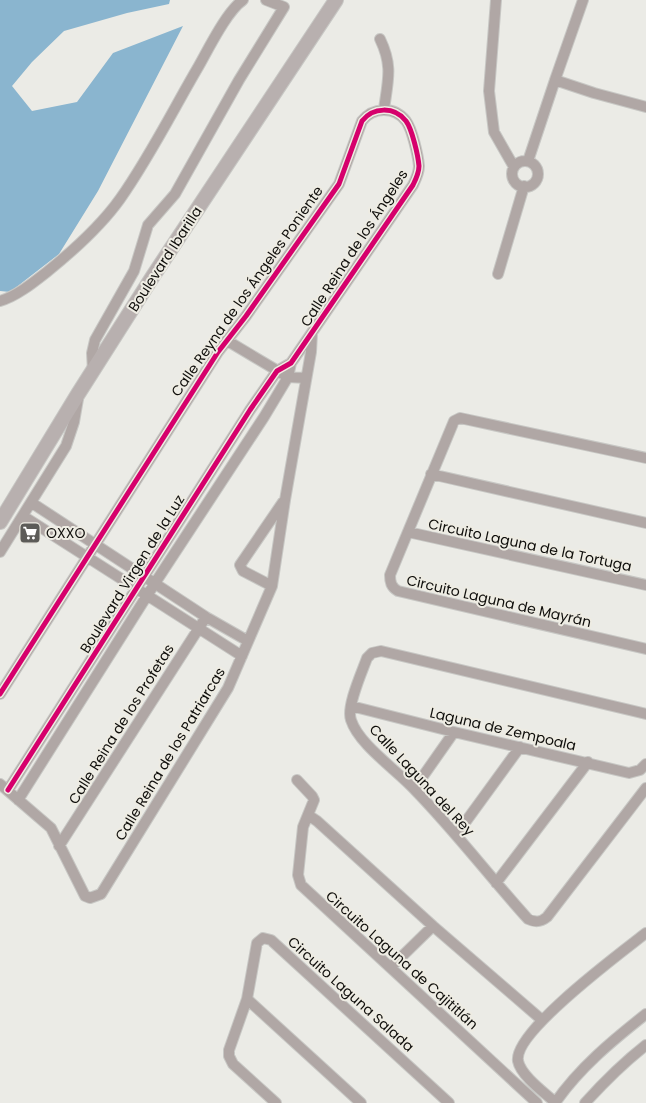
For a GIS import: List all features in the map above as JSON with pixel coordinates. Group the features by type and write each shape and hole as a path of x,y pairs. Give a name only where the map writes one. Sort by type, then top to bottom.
{"street":[{"path":"0,301 7,299 36,281 68,256 94,230 120,199 212,42 236,5 243,0"},
{"path":"92,371 92,353 95,340 134,271 148,225 175,194 239,80 284,7 266,0"},
{"name":"Boulevard Ibarilla","path":"0,522 92,371 336,0"},
{"path":"496,0 489,91 494,132 514,168 514,179 524,186 532,184 537,177 538,172 534,165 528,161 520,162 514,168"},
{"path":"528,161 583,0"},
{"path":"380,38 387,54 389,69 384,109"},
{"path":"555,80 646,107"},
{"name":"Calle Reina de los Ángeles","path":"288,378 291,363 413,185 417,175 419,166 410,129 405,120 399,115 384,109"},
{"name":"Calle Reyna de los Ángeles Poniente","path":"0,694 226,340 246,316 339,184 362,121 367,115 384,109"},
{"path":"498,274 524,186"},
{"name":"Calle Reina de los Ángeles","path":"306,378 311,352 312,332"},
{"path":"226,340 288,378 306,378"},
{"name":"Calle Reina de los Ángeles","path":"277,371 291,363"},
{"name":"Boulevard Virgen de la Luz","path":"4,787 145,576 250,410 277,371"},
{"name":"Boulevard Virgen de la Luz","path":"18,800 155,583 264,418 288,378"},
{"name":"Calle Reina de los Patriarcas","path":"59,846 83,893 90,898 103,892 228,688 272,586 306,378"},
{"path":"0,552 66,446 74,422 78,394"},
{"name":"Circuito Laguna de Mayrán","path":"646,458 460,418 454,421 390,574 391,584 398,591 646,649"},
{"path":"431,474 646,523"},
{"path":"272,586 243,571 240,565 285,500"},
{"path":"32,503 206,616 248,641"},
{"path":"23,516 242,656"},
{"name":"Circuito Laguna de la Tortuga","path":"408,532 646,585"},
{"name":"Calle Reina de los Profetas","path":"59,846 206,616"},
{"path":"351,706 367,658 372,653 381,651 646,714"},
{"name":"Laguna de Zempoala","path":"351,706 629,773 640,770 646,764"},
{"name":"Calle Laguna del Rey","path":"351,706 350,719 365,742 414,789 532,922 548,917 646,788"},
{"path":"414,789 454,732"},
{"path":"456,835 520,747"},
{"path":"496,883 588,762"},
{"name":"Circuito Laguna de Cajititlán","path":"297,780 314,800 303,827 298,874 301,885 537,1103"},
{"path":"4,787 51,828 59,846"},
{"path":"308,816 317,821 433,926 542,1020"},
{"path":"391,967 433,926"},
{"path":"646,933 542,1020 519,1050 520,1068 555,1103 586,1066 646,1014"},
{"name":"Circuito Laguna Salada","path":"276,1103 233,1064 229,1056 230,1045 247,999 257,943 259,940 267,938 450,1103"},
{"path":"247,999 361,1103"},
{"path":"586,1103 627,1060 646,1046"}],"water":[{"path":"0,0 170,0 169,4 127,13 64,31 32,62 12,86 32,111 77,102 113,53 183,26 98,191 59,254 10,292 0,291"}],"cycle path":[{"path":"0,694 218,352 246,316 339,184 362,121 372,113 384,110 401,116 406,121 410,130 419,166 413,185 291,363 277,371 250,410 8,790"}],"place":[{"name":"OXXO","path":"30,533"}]}
